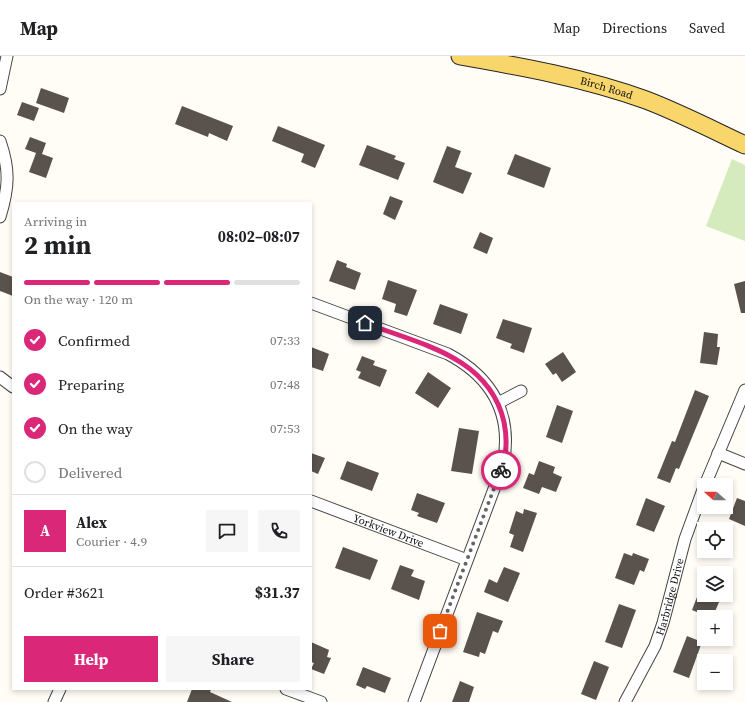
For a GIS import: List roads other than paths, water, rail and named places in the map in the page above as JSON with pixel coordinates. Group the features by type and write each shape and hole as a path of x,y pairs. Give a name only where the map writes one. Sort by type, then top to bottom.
{"main road":[{"name":"Birch Road","path":"460,56 547,72 595,84 646,100 745,145"}],"street":[{"path":"0,89 5,59"},
{"path":"0,141 8,172 7,195 0,217"},
{"path":"312,303 448,354 465,363 482,379 491,391 498,403 505,427 506,445 503,465 414,702"},
{"path":"0,377 12,386"},
{"name":"Harbridge Drive","path":"707,478 745,390"},
{"path":"498,403 520,391"},
{"path":"718,453 745,464"},
{"name":"Yorkview Drive","path":"312,501 467,560"},
{"name":"Harbridge Drive","path":"625,702 652,653 661,629 685,539 697,506"},
{"path":"54,702 60,690"},
{"path":"289,690 321,702"}]}
